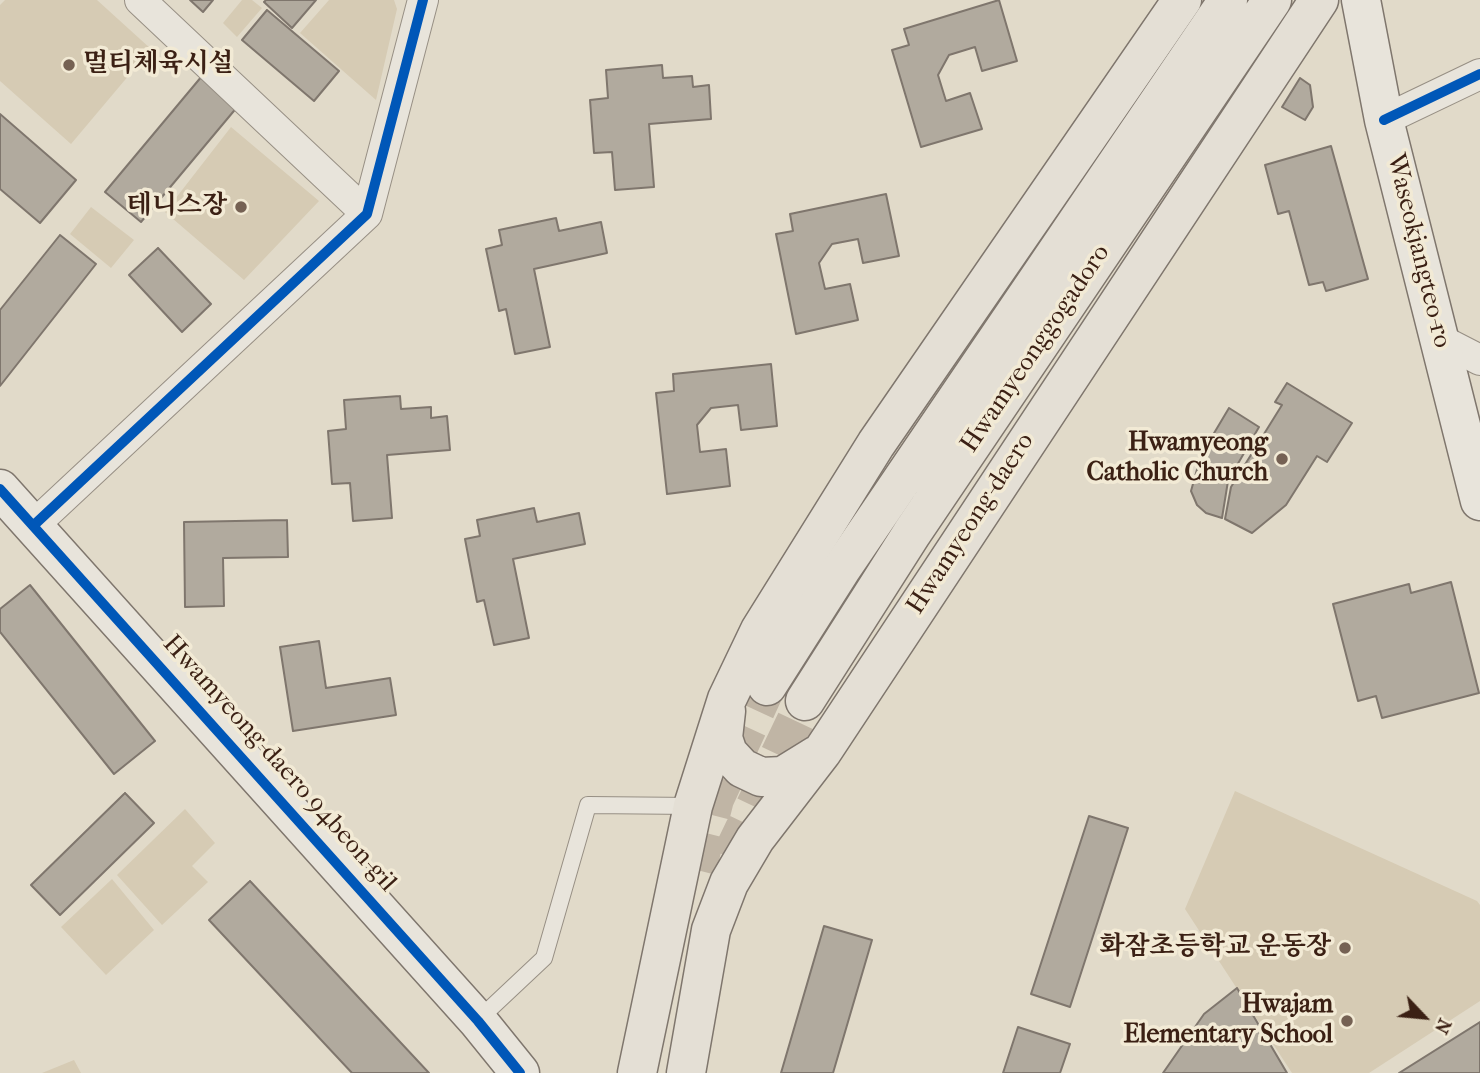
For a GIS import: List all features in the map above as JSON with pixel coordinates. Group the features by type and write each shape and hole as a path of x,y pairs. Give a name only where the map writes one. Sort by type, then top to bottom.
{"main road":[{"path":"637,1073 694,806 727,699 760,629 876,444 1182,0"},
{"name":"Hwamyeonggogadoro","path":"767,686 842,568 1228,0"},
{"name":"Hwamyeonggogadoro","path":"805,701 912,533 1272,0"},
{"name":"Hwamyeong-daero","path":"686,1073 711,930 729,883 755,839 822,752 987,498 1319,0"},
{"path":"842,568 876,444"},
{"path":"876,589 987,498"},
{"path":"727,699 723,738 728,753 742,768 761,776 783,776 822,752"}],"street":[{"path":"140,0 367,214"},
{"path":"34,525 367,214 423,0"},
{"name":"Waseokjangteo-ro","path":"1362,0 1384,120 1480,501"},
{"path":"1384,120 1480,74"},
{"path":"1441,341 1480,360"},
{"name":"Hwamyeong-daero 94beon-gil","path":"0,488 478,1021 520,1073"}],"lane":[{"path":"478,1021 544,958 588,805 694,806"}],"shaded area":[{"name":"멀티체육시설","path":"5,0 97,0 151,49 71,144 0,81 0,5"},
{"path":"242,0 252,0 262,8 237,37 223,23"},
{"path":"329,0 394,0 397,9 376,100 300,33"},
{"name":"테니스장","path":"231,127 319,201 244,280 165,212"},
{"path":"91,207 134,240 111,268 70,234"},
{"name":"화잠초등학교 운동장","path":"1235,791 1477,901 1480,905 1480,1001 1369,1073 1292,1073 1185,909"},
{"path":"185,809 215,843 192,866 208,882 162,925 117,875"},
{"path":"112,879 154,930 106,975 61,927"},
{"path":"74,1060 81,1073 42,1073"}],"building":[{"path":"190,0 213,0 203,12"},
{"path":"316,0 292,28 264,2"},
{"path":"999,0 1017,61 982,71 975,47 949,55 938,75 946,101 970,93 982,129 921,147 892,50 909,45 904,29"},
{"path":"267,10 339,71 314,101 242,40"},
{"path":"662,65 663,78 692,76 693,87 709,85 711,119 649,124 654,187 615,190 612,152 594,153 590,100 608,98 606,70"},
{"path":"202,76 238,106 141,222 105,192"},
{"path":"1300,78 1310,85 1313,107 1305,120 1282,107"},
{"path":"0,114 76,180 40,223 0,189"},
{"path":"1331,146 1368,279 1326,291 1323,282 1309,285 1289,211 1278,214 1265,165"},
{"path":"886,194 899,256 863,263 858,239 832,244 819,263 825,289 850,284 858,320 796,334 776,234 793,231 790,214"},
{"path":"556,218 559,231 601,222 607,253 534,269 550,347 515,354 506,309 499,311 486,249 502,245 499,230"},
{"path":"60,235 96,264 0,386 0,310"},
{"path":"158,248 211,304 182,332 129,275"},
{"path":"771,364 777,426 741,430 738,405 711,408 697,425 700,452 726,449 730,486 667,494 656,393 674,391 673,374"},
{"name":"Hwamyeong Catholic Church","path":"1287,383 1352,423 1327,462 1317,456 1286,505 1252,533 1225,519 1231,487 1282,405 1275,402"},
{"path":"400,396 401,409 431,407 431,418 447,416 450,450 387,455 392,518 353,521 350,483 332,484 328,431 346,429 344,400"},
{"path":"1229,408 1259,427 1228,481 1222,518 1206,513 1197,505 1191,491 1201,455"},
{"path":"534,508 537,522 579,513 585,544 513,559 529,638 494,645 484,600 477,602 465,539 480,536 477,520"},
{"path":"287,520 288,557 223,558 224,606 185,607 184,522"},
{"path":"1451,582 1479,693 1382,718 1376,696 1358,701 1333,604 1409,584 1411,593"},
{"path":"30,585 155,741 114,774 0,632 0,609"},
{"path":"319,641 326,688 390,678 396,715 293,731 280,647"},
{"path":"125,793 154,823 60,915 31,885"},
{"path":"1089,816 1128,828 1070,1007 1031,994"},
{"path":"250,881 429,1073 352,1073 209,920"},
{"path":"824,926 872,940 833,1073 781,1073"},
{"path":"1237,988 1287,1073 1163,1073 1204,1014"},
{"path":"1480,1022 1480,1073 1399,1073"},
{"path":"1018,1027 1070,1044 1060,1073 1003,1073"}],"tunnel":[{"path":"697,870 715,799 767,686"},
{"path":"730,858 805,701"}],"cycle path":[{"path":"34,525 367,214 423,0"},
{"path":"1384,120 1480,74"},
{"path":"0,489 478,1021 520,1073"}],"place":[{"name":"멀티체육시설","path":"69,65"},
{"name":"테니스장","path":"241,207"},
{"name":"Hwamyeong Catholic Church","path":"1282,459"},
{"name":"화잠초등학교 운동장","path":"1345,948"},
{"name":"Hwajam Elementary School","path":"1347,1021"}]}
